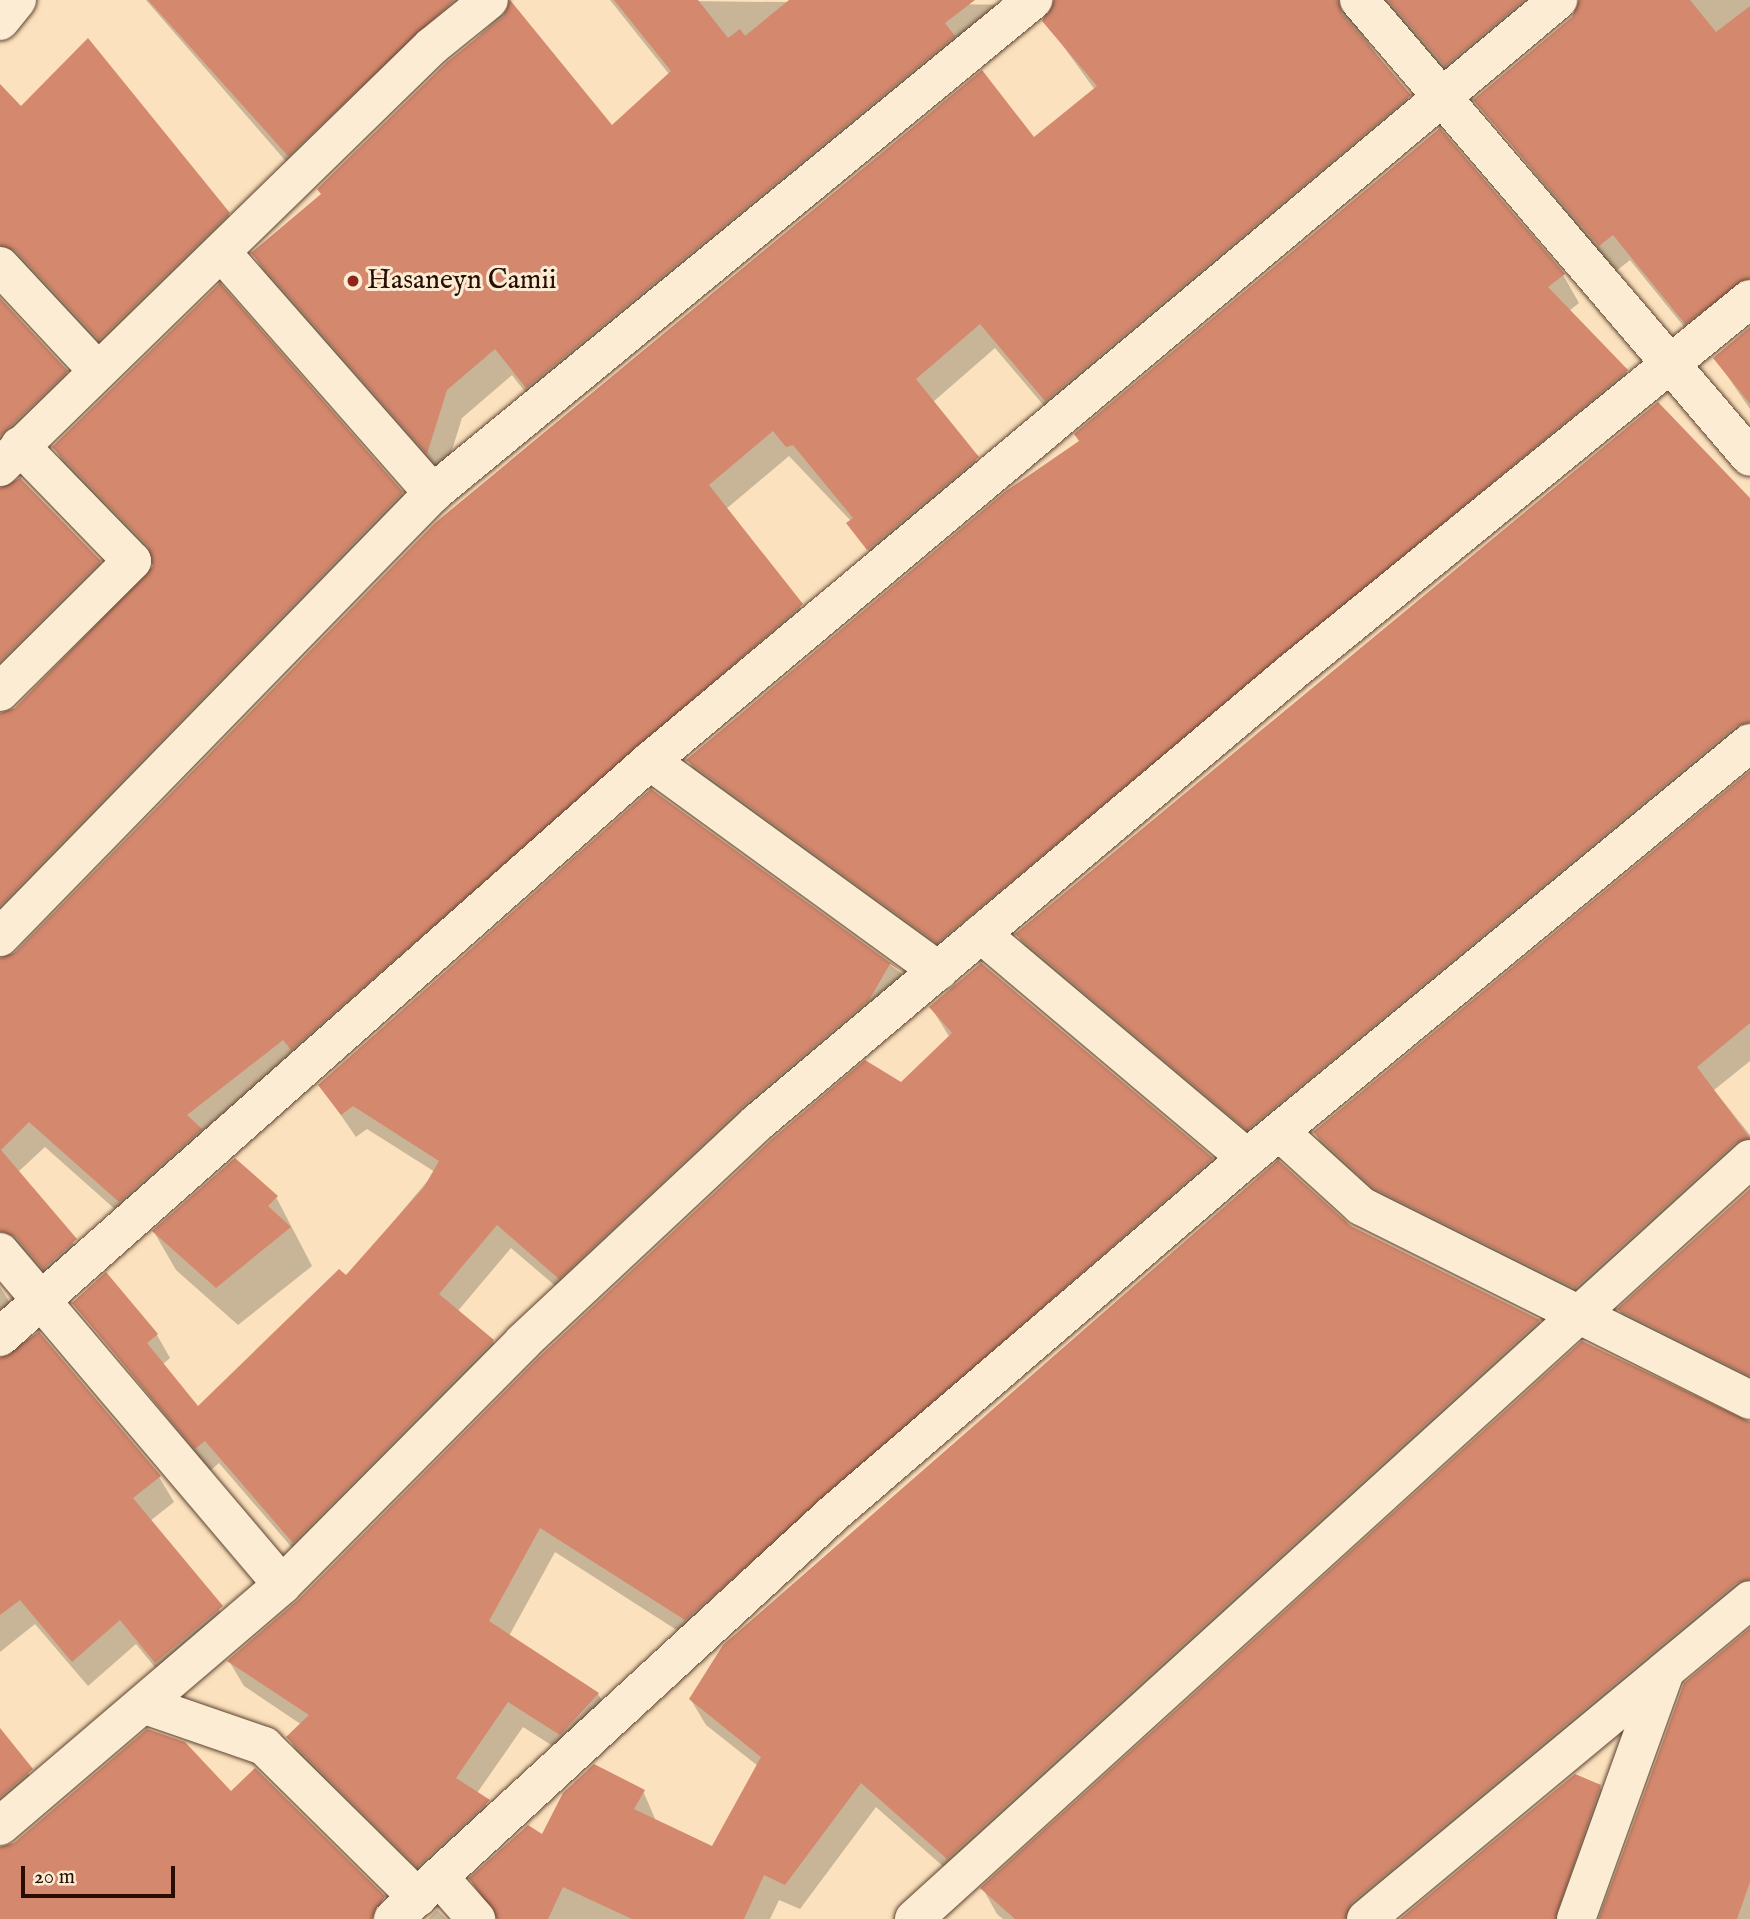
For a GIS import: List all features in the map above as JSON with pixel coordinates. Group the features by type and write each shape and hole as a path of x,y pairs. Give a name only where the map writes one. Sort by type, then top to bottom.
{"street":[{"path":"0,20 17,0"},
{"path":"0,692 132,561 10,457 432,46 489,0"},
{"path":"0,937 433,493 1033,0"},
{"path":"1359,0 1750,457"},
{"path":"0,1337 650,761 1558,0"},
{"path":"222,253 433,493"},
{"path":"0,266 97,370"},
{"path":"0,1826 148,1706 282,1585 563,1304 757,1124 981,934 1750,299"},
{"path":"417,1898 835,1512 1247,1158 1282,1134 1750,743"},
{"path":"650,761 939,971"},
{"path":"981,934 1247,1158"},
{"path":"1282,1134 1361,1206 1575,1316 1750,1400"},
{"path":"914,1919 1575,1316 1750,1160"},
{"path":"0,1252 282,1585"},
{"path":"1366,1919 1750,1600"},
{"path":"1576,1919 1665,1673"},
{"path":"148,1706 264,1746 417,1898 476,1919"}],"building":[{"path":"148,0 454,0 288,156"},
{"path":"510,0 612,125 671,71 614,0 698,0 728,38 740,29 745,36 789,0 975,0 945,23 955,36 526,388 495,349 447,390 427,454 251,253 321,194 317,189 447,62 503,17"},
{"path":"1054,0 1338,0 1342,14 1411,95 1045,401 980,324 916,379 979,457 867,550 846,523 853,518 793,445 786,447 773,431 709,485 803,604 291,1050 283,1040 187,1115 202,1129 119,1202 29,1122 1,1150 77,1239 43,1269 16,1237 0,1231 0,958 16,952 435,523 982,70 1034,137 1097,86 1042,21"},
{"path":"1388,0 1524,0 1445,66"},
{"path":"1579,0 1690,0 1716,32 1750,6 1750,278 1685,324 1613,235 1599,246 1473,100 1572,17"},
{"path":"88,38 230,213 99,340 16,251 0,245 0,84 21,106"},
{"path":"1440,128 1565,274 1548,287 1628,370 937,943 686,760 1006,491 1079,441 1074,434"},
{"path":"220,283 403,492 0,906 0,713 15,708 153,566 148,546 52,447"},
{"path":"0,298 68,371 0,436"},
{"path":"1750,327 1750,404 1713,358"},
{"path":"1658,402 1750,498 1750,722 1736,726 1247,1130 1015,934"},
{"path":"20,478 101,561 0,661 0,488"},
{"path":"1750,771 1750,1023 1697,1067 1750,1138 1735,1143 1575,1288 1373,1188 1313,1132"},
{"path":"651,789 903,972 890,964 869,1000 743,1106 559,1279 497,1225 439,1294 494,1340 293,1543 205,1441 195,1449 72,1303 106,1272 158,1334 147,1343 198,1406 339,1269 346,1275 424,1187 439,1161 353,1106 341,1115 318,1085"},
{"path":"981,963 1213,1158 685,1620 540,1528 489,1621 599,1693 560,1735 508,1702 456,1778 490,1800 417,1867 286,1737 309,1715 227,1661 298,1600 538,1358 772,1139 865,1060 901,1082 952,1033 929,1007"},
{"path":"235,1158 278,1196 268,1206 291,1227 216,1288 152,1231"},
{"path":"1278,1160 1351,1226 1540,1320 947,1859 861,1783 785,1885 764,1875 744,1919 632,1919 563,1887 548,1919 497,1919 469,1878 528,1825 542,1834 563,1793 594,1764 645,1790 634,1809 712,1846 761,1757 689,1699 723,1645"},
{"path":"1750,1189 1750,1376 1617,1309"},
{"path":"39,1332 161,1476 133,1498 223,1606 155,1663 120,1620 72,1662 20,1600 0,1615 0,1358"},
{"path":"1582,1341 1750,1422 1750,1579 1736,1583 1352,1902 1345,1919 1015,1919 980,1888"},
{"path":"1750,1628 1750,1882 1737,1919 1599,1919 1684,1683"},
{"path":"0,1728 33,1769 0,1797"},
{"path":"147,1729 185,1742 231,1791 255,1768 385,1896 372,1919 0,1919 0,1847 14,1843"},
{"path":"1575,1774 1601,1785 1555,1919 1400,1919"}],"place":[{"name":"Hasaneyn Camii","path":"353,281"}]}
